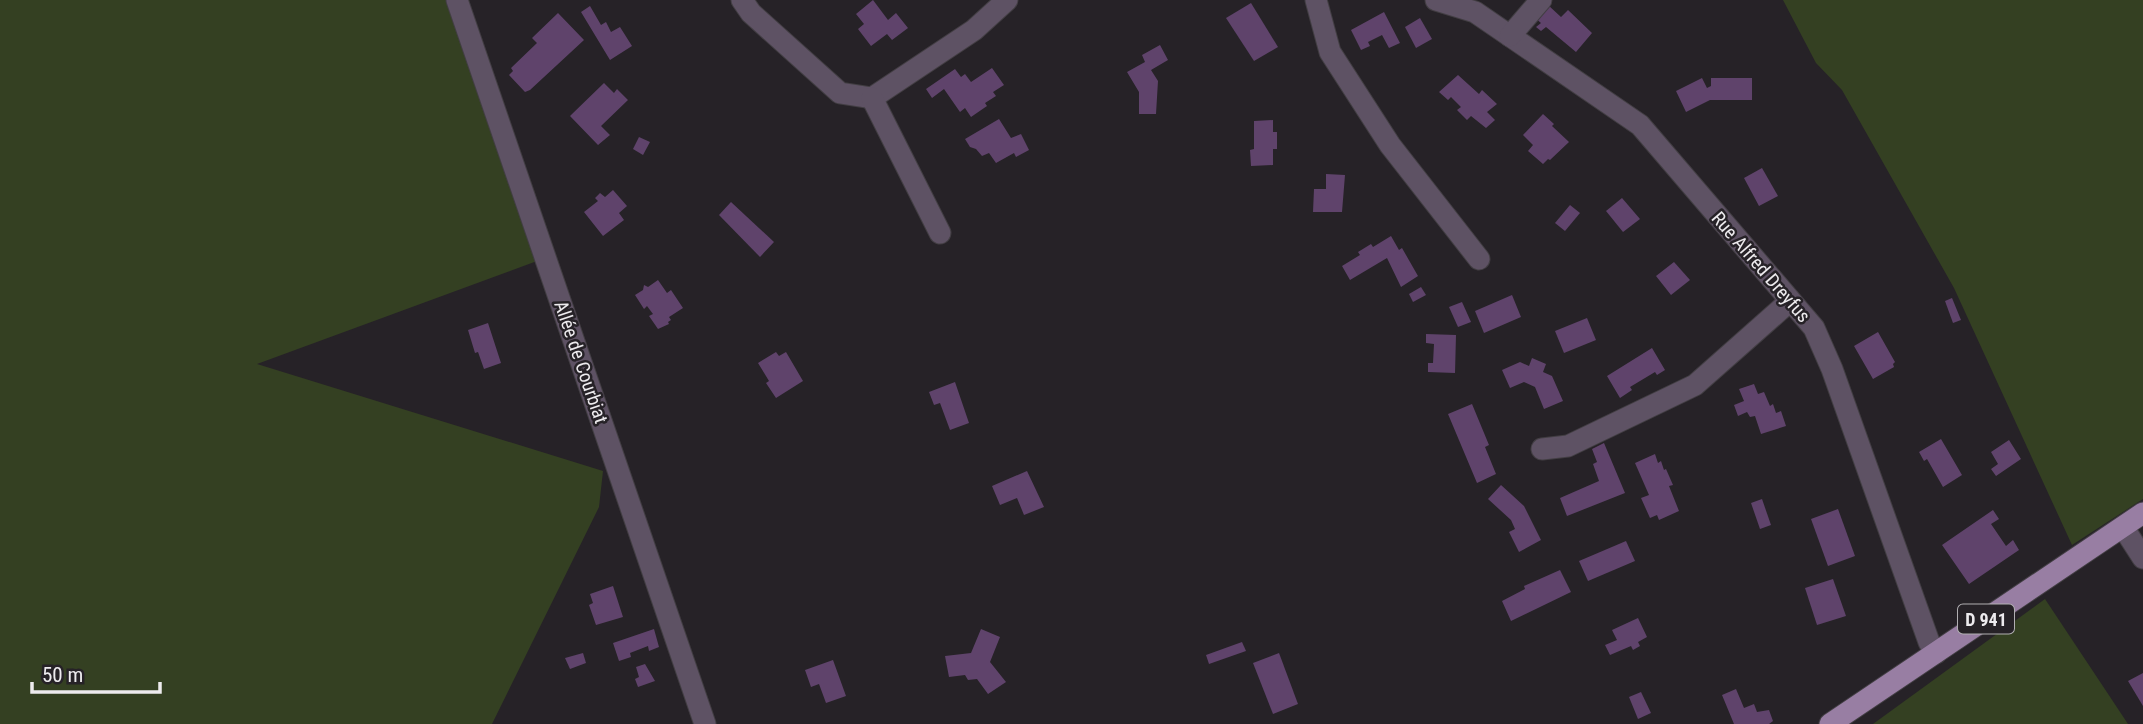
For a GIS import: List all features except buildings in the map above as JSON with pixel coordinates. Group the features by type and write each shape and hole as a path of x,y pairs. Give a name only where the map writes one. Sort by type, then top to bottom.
{"main road":[{"name":"D 941","path":"1830,724 2143,513"}],"street":[{"name":"Allée de Courbiat","path":"457,0 705,724"},
{"path":"742,0 751,13 840,93 872,98 974,30 1007,0"},
{"path":"1316,0 1330,52 1390,145 1479,259"},
{"name":"Rue Alfred Dreyfus","path":"1436,0 1475,12 1640,125 1814,328 1832,369 1928,642 1936,653"},
{"path":"1510,36 1541,0"},
{"path":"872,98 940,233"},
{"path":"1542,449 1568,446 1695,385 1790,301"},
{"path":"2123,527 2143,558"}],"green space":[{"path":"0,0 447,0 537,261 257,364 603,471 599,507 492,724 0,724"},
{"path":"1783,0 2143,0 2143,499 2072,545 1954,288 1842,90 1816,63"},
{"path":"2045,599 2128,724 1873,724"}]}
